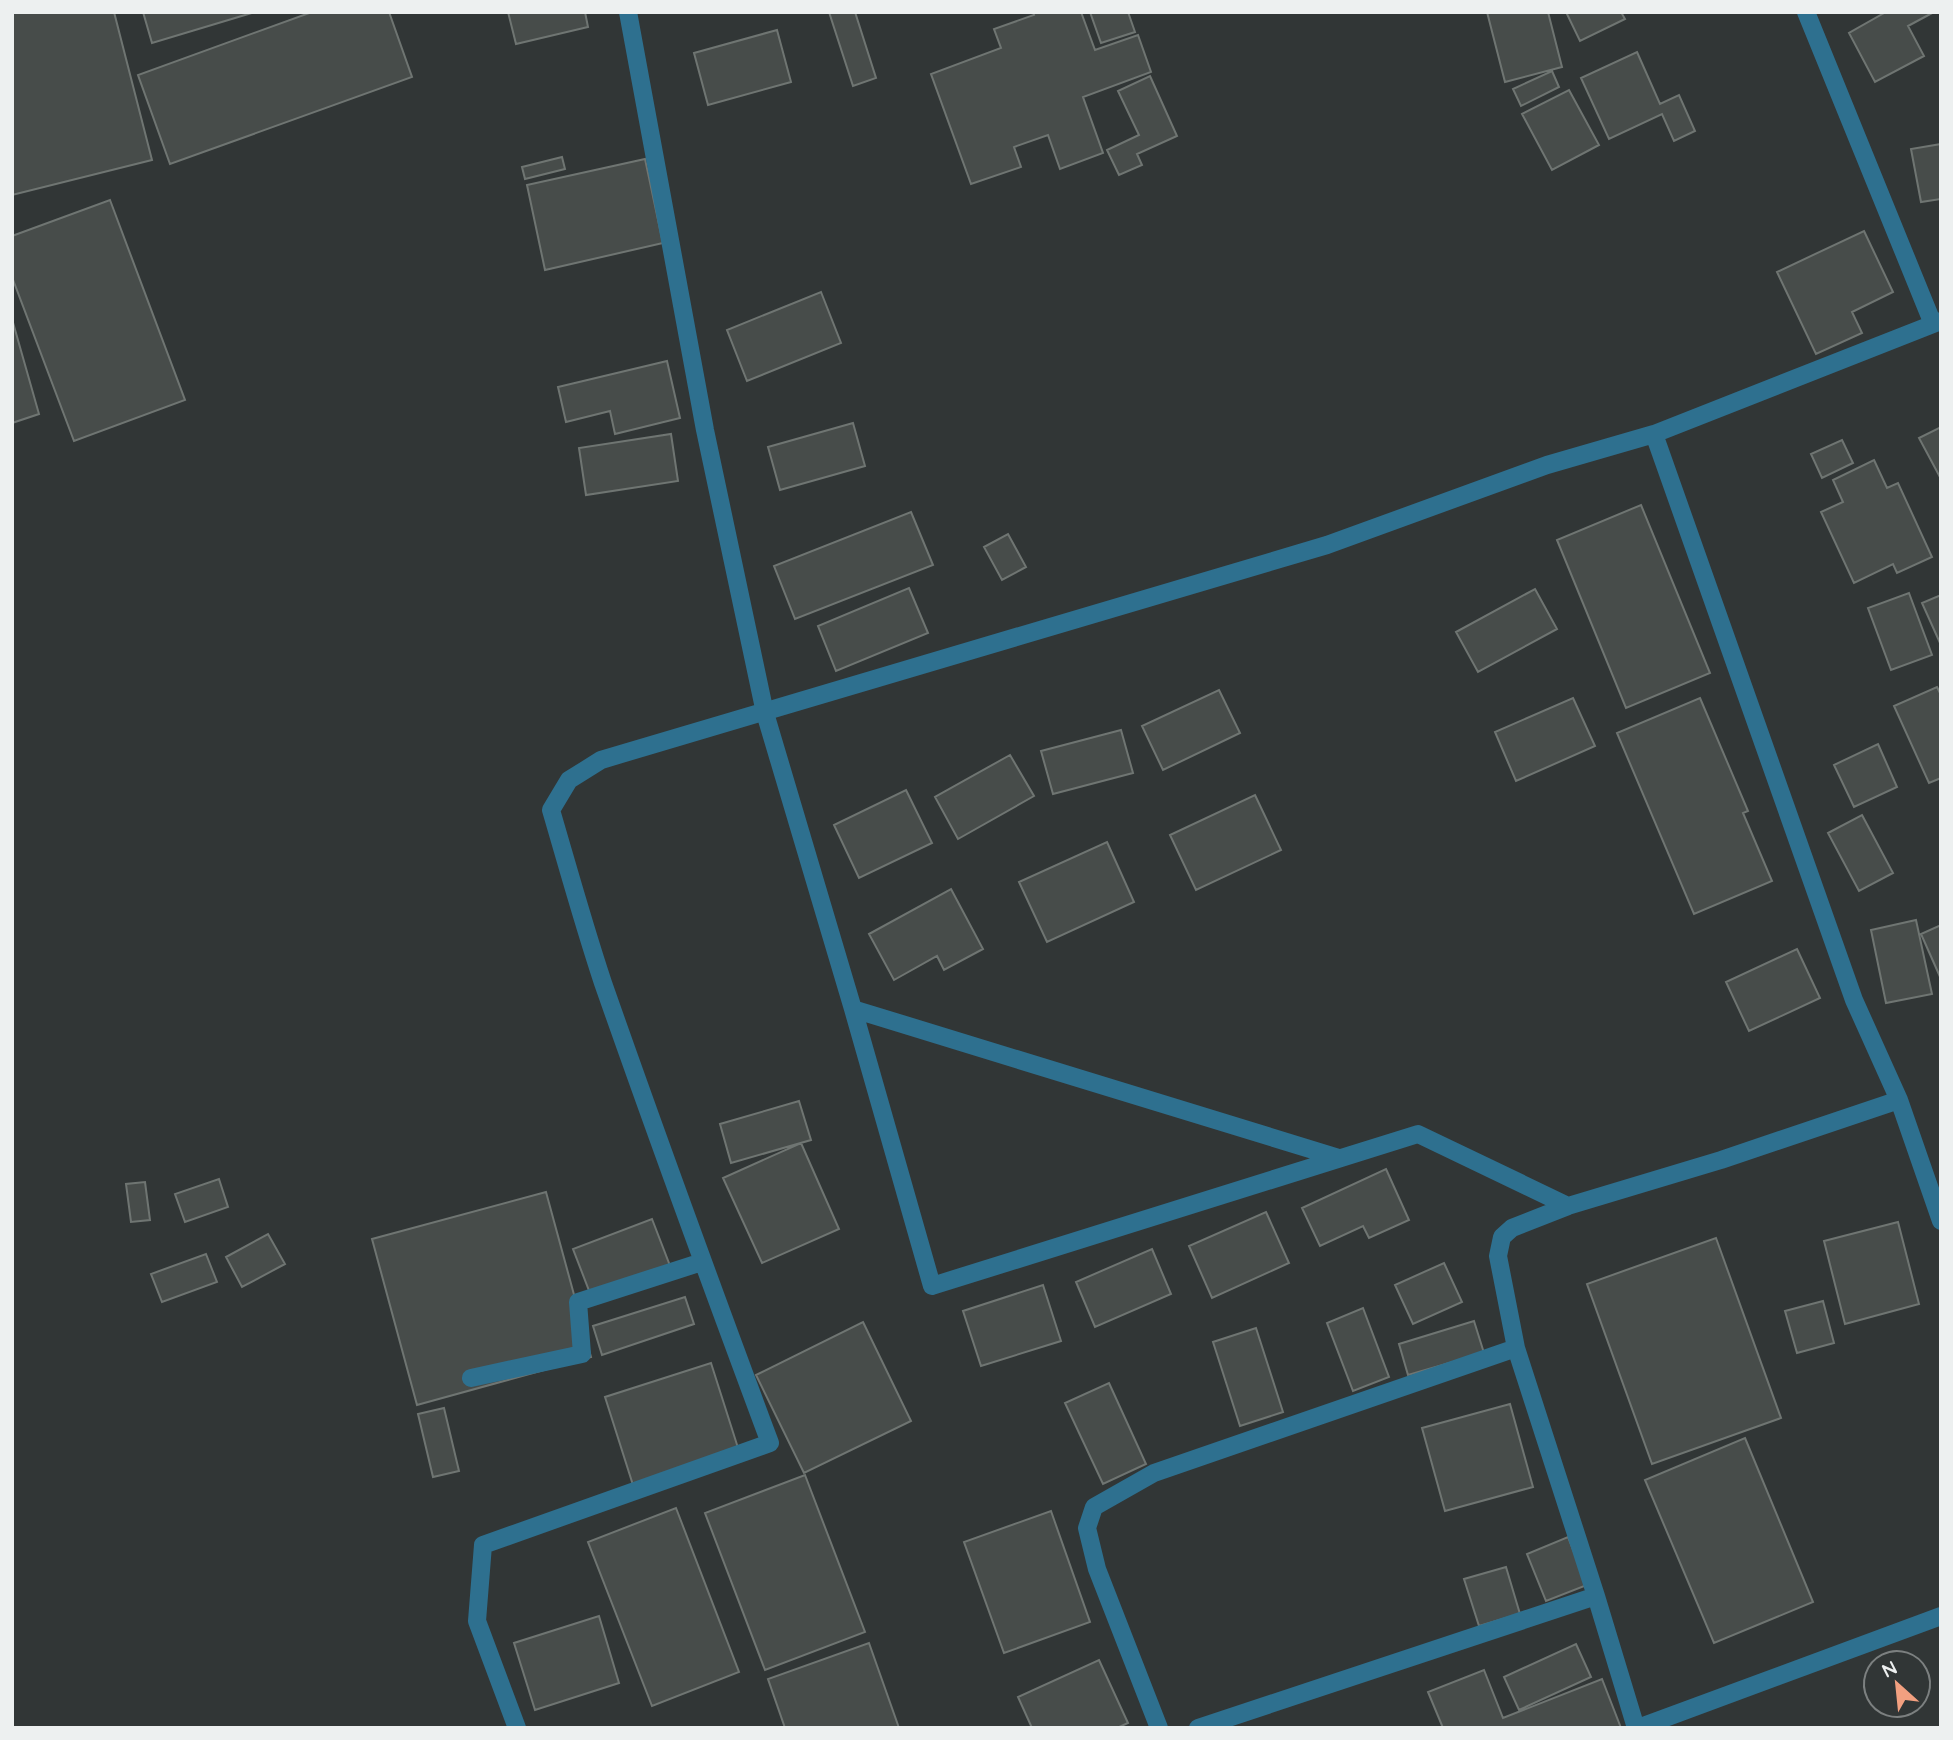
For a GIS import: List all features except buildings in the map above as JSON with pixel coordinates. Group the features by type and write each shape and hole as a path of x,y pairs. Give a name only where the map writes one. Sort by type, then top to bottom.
{"street":[{"path":"628,12 705,430 765,713 933,1286 1418,1134 1568,1206"},
{"path":"517,1728 477,1621 483,1545 770,1443 702,1262 603,981 551,810 569,780 601,760 1327,545 1547,465 1654,434 1937,323 1806,12"},
{"path":"1654,434 1854,1000 1899,1100 1941,1221"},
{"path":"853,1009 1339,1158"},
{"path":"1899,1100 1721,1160 1568,1206 1511,1228 1502,1237 1498,1256 1516,1348 1637,1728 1941,1616"},
{"path":"471,1378 582,1354 578,1303 702,1262"},
{"path":"1158,1728 1097,1569 1087,1528 1094,1507 1154,1473 1516,1348"},
{"path":"1198,1728 1596,1596"}]}
